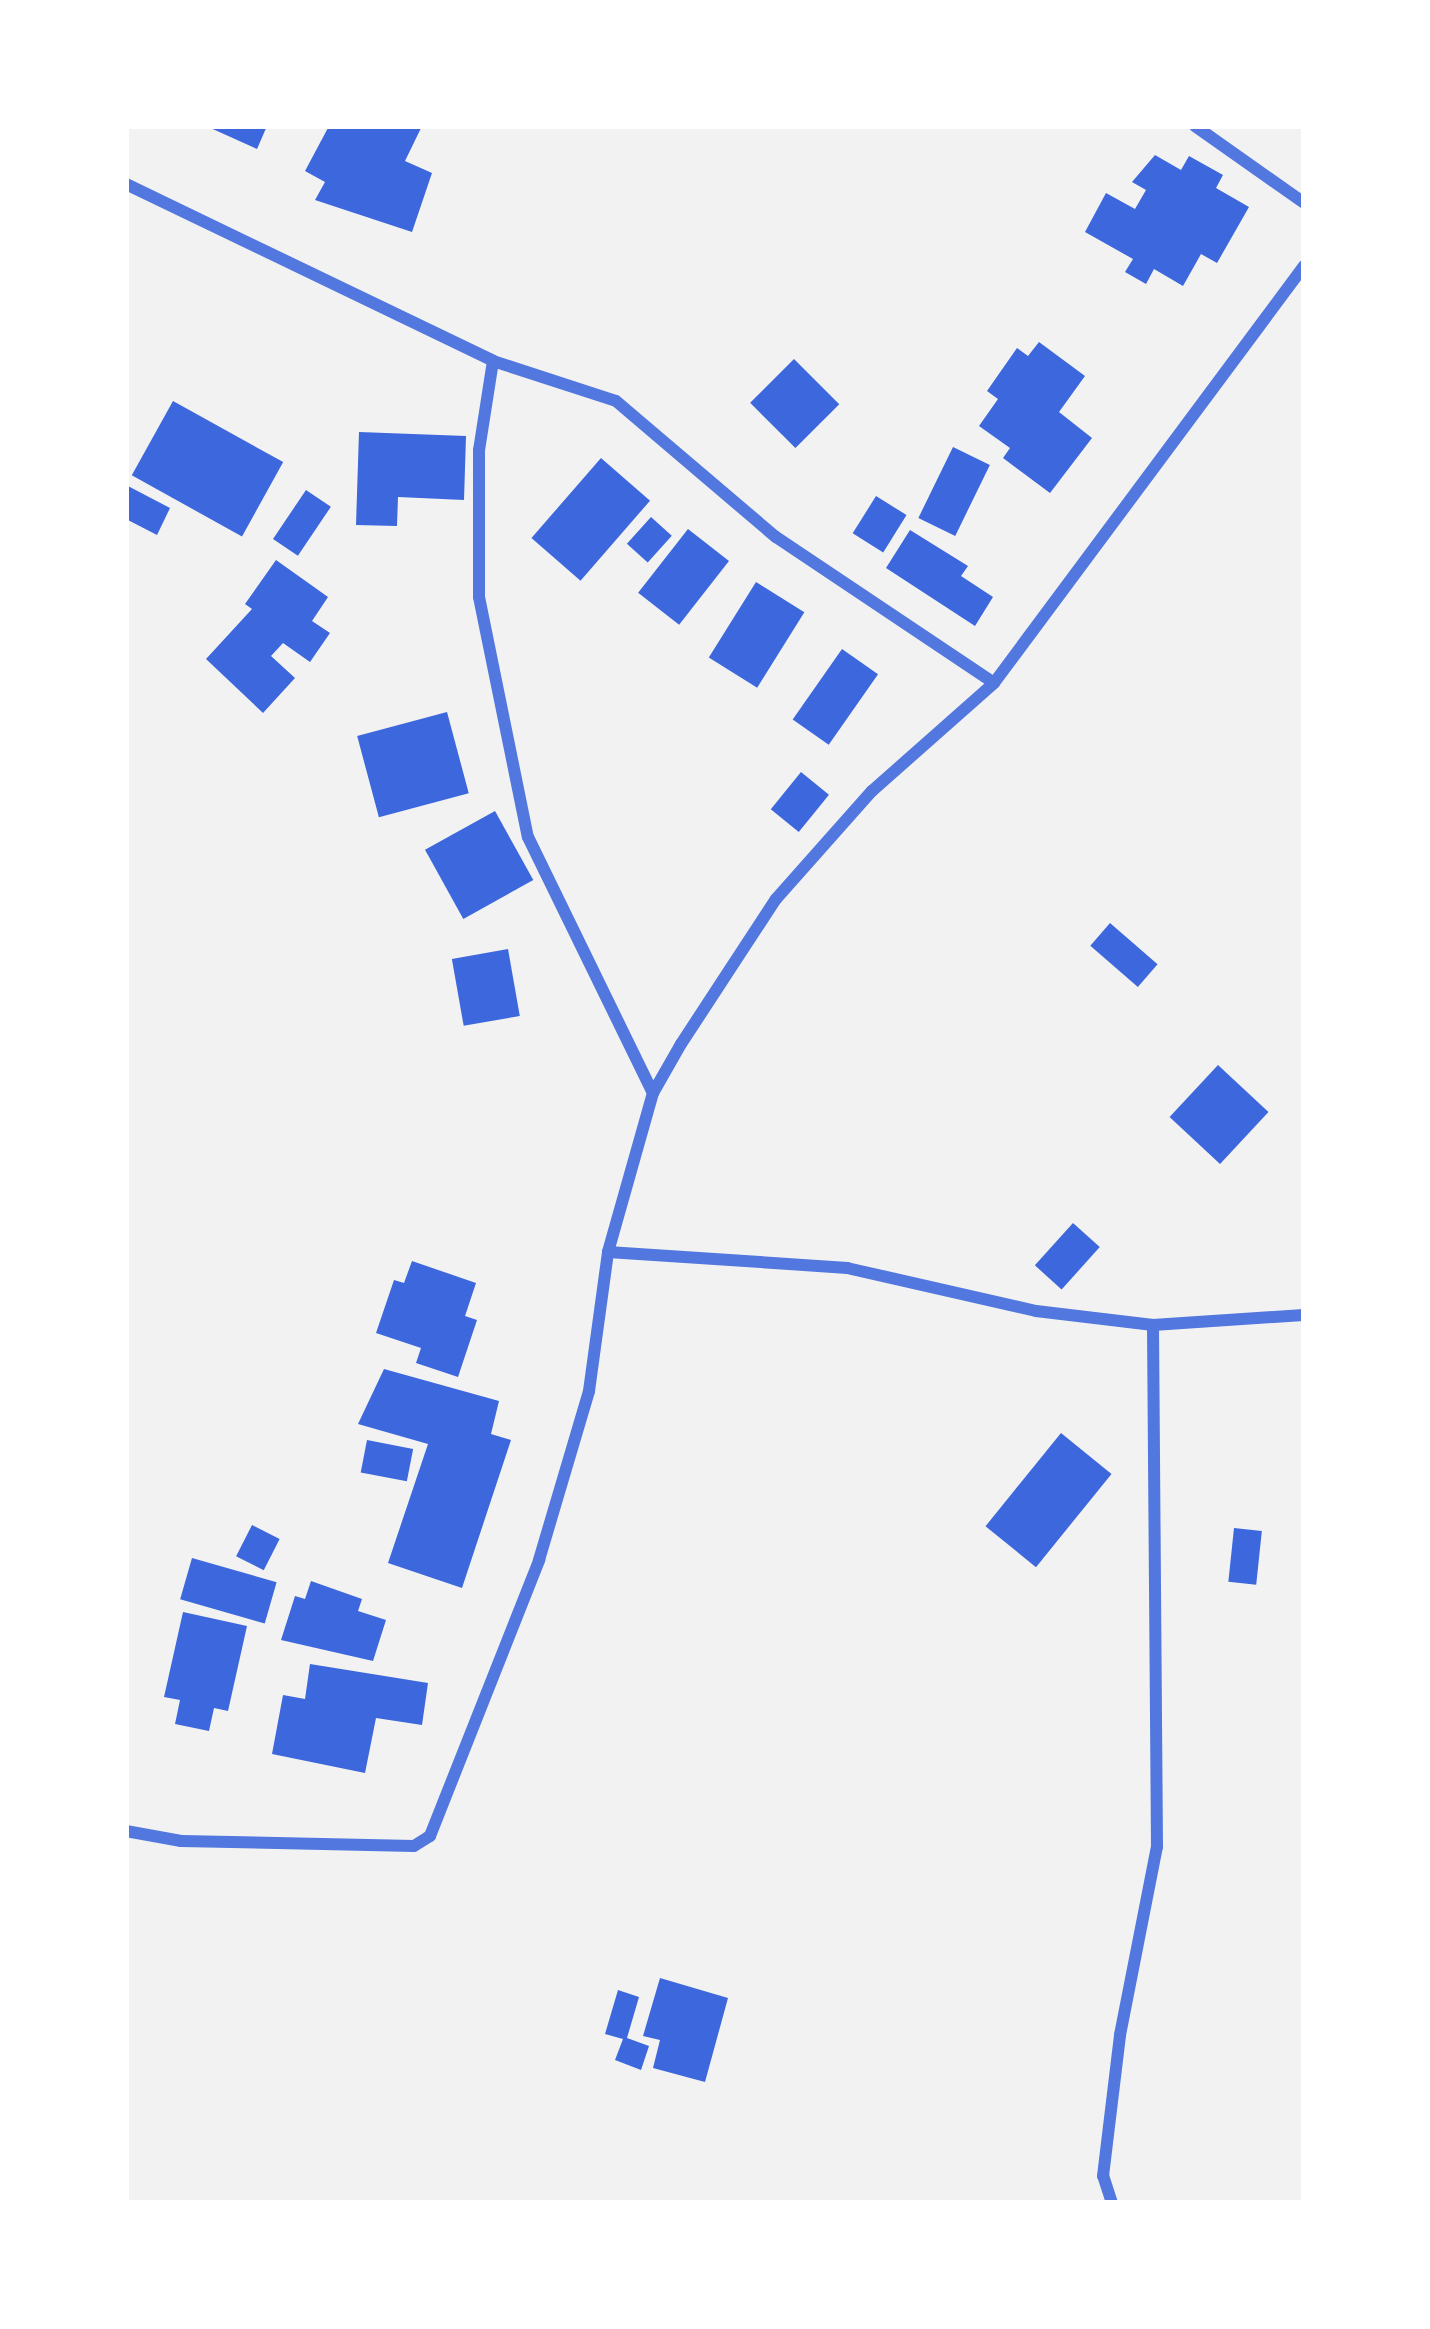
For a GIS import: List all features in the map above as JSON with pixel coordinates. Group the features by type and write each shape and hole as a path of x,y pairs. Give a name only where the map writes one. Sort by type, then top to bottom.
{"street":[{"path":"1195,126 1304,203"},
{"path":"126,184 493,361 616,401 776,537 994,683"},
{"path":"126,1832 181,1841 414,1846 430,1836 538,1560 589,1391 608,1252 653,1093 776,899 872,791 994,683 1304,266"},
{"path":"493,361 479,450 479,597 528,837 653,1093"},
{"path":"608,1252 847,1268 1036,1311 1153,1325 1304,1315"},
{"path":"1112,2203 1103,2176 1120,2036 1157,1847 1153,1325"}],"building":[{"path":"206,126 267,126 257,149"},
{"path":"329,126 422,126 405,161 432,173 412,232 315,200 325,182 305,171"},
{"path":"1155,155 1181,170 1189,156 1223,175 1216,188 1249,207 1217,263 1201,254 1183,286 1154,269 1146,284 1125,272 1133,259 1085,232 1106,193 1135,209 1146,190 1132,182"},
{"path":"1039,342 1085,376 1059,412 1092,438 1050,493 1003,458 1010,448 979,426 998,399 987,391 1017,348 1028,356"},
{"path":"794,359 839,404 795,448 750,403"},
{"path":"173,401 283,462 242,536 132,475"},
{"path":"359,432 466,436 464,500 398,497 397,526 356,525"},
{"path":"953,447 990,465 955,536 918,518"},
{"path":"601,458 650,501 581,581 531,538"},
{"path":"126,485 170,508 157,535 126,519"},
{"path":"306,490 331,507 298,556 273,539"},
{"path":"876,496 907,515 883,552 853,533"},
{"path":"651,517 672,536 648,562 627,544"},
{"path":"688,529 729,561 679,625 638,593"},
{"path":"910,530 968,566 961,576 993,597 975,626 886,568"},
{"path":"276,560 328,597 312,621 330,633 310,662 283,643 271,656 295,678 263,713 206,659 252,609 245,604"},
{"path":"756,582 804,612 757,688 709,657"},
{"path":"842,649 878,674 829,745 793,719"},
{"path":"447,712 469,793 379,817 357,736"},
{"path":"801,772 829,795 799,832 771,809"},
{"path":"495,811 533,880 463,919 425,850"},
{"path":"1110,923 1158,964 1138,987 1090,946"},
{"path":"508,949 520,1016 464,1026 452,959"},
{"path":"1218,1065 1268,1112 1220,1164 1170,1117"},
{"path":"1073,1223 1100,1247 1062,1289 1035,1265"},
{"path":"412,1261 476,1283 465,1316 477,1320 458,1377 416,1363 421,1348 376,1333 394,1280 404,1283"},
{"path":"384,1369 499,1401 491,1434 511,1440 462,1588 388,1563 428,1444 358,1424"},
{"path":"1061,1433 1112,1474 1036,1567 985,1526"},
{"path":"367,1440 413,1449 407,1481 361,1472"},
{"path":"252,1525 280,1539 264,1570 236,1556"},
{"path":"1234,1528 1262,1531 1256,1585 1228,1582"},
{"path":"192,1558 277,1582 265,1624 180,1599"},
{"path":"311,1581 362,1599 358,1611 386,1620 373,1661 281,1640 295,1596 305,1599"},
{"path":"183,1612 247,1626 228,1711 214,1708 209,1731 175,1724 180,1700 164,1697"},
{"path":"310,1664 428,1683 422,1725 376,1718 365,1773 272,1754 283,1695 305,1699"},
{"path":"660,1978 728,1998 705,2082 653,2068 660,2040 643,2036"},
{"path":"618,1990 639,1997 627,2038 649,2046 641,2070 615,2060 623,2039 605,2034"}]}
